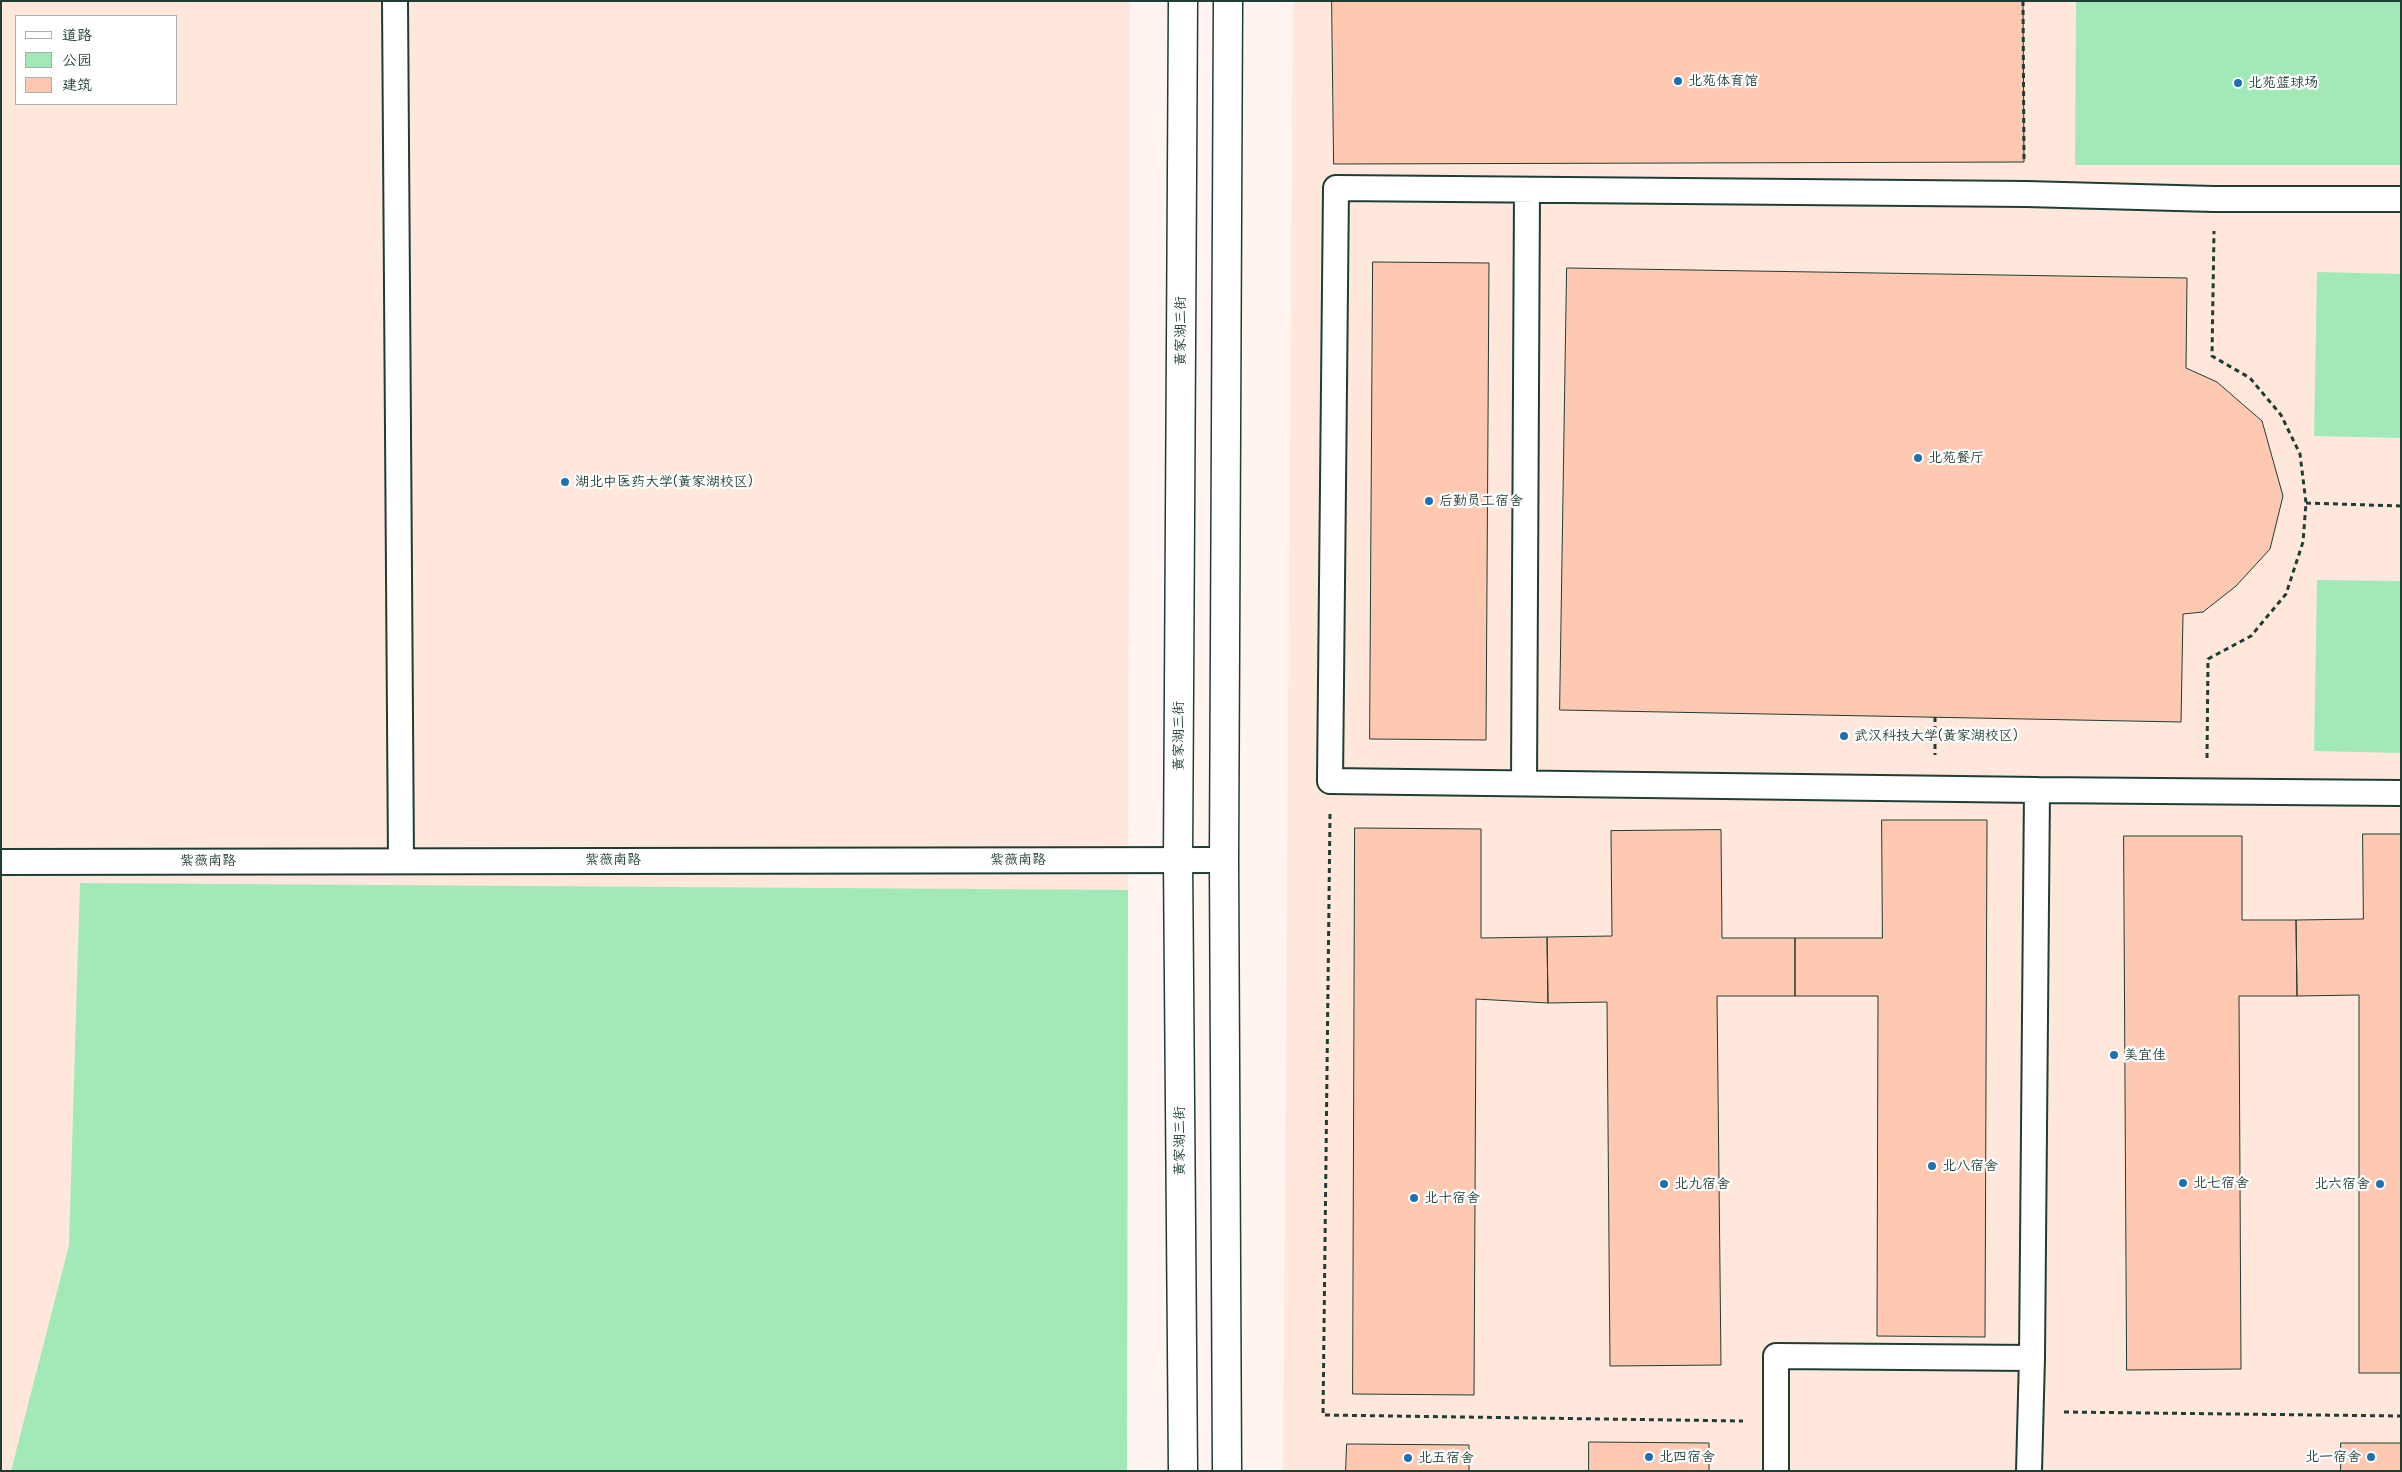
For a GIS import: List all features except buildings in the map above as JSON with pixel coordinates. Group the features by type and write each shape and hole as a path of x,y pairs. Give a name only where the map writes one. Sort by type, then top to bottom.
{"street":[{"name":"黄家湖三街","path":"1183,1 1178,859 1183,1471"},
{"path":"1227,1471 1224,860 1228,1"}],"lane":[{"path":"395,1 401,860"},
{"path":"2401,199 2214,199 2026,194 1336,188 1330,781 2401,793"},
{"path":"1524,783 1527,190"},
{"path":"2029,1471 2032,1358 2037,790"},
{"name":"紫薇南路","path":"1,862 1224,860"},
{"path":"1776,1471 1776,1356 2032,1358"}],"path":[{"path":"2023,1 2026,194"},
{"path":"2207,729 2208,659 2251,636 2286,594 2303,542 2306,503 2300,454 2281,415 2250,378 2212,356 2214,199"},
{"path":"2306,503 2401,506"},
{"path":"1935,717 1935,788"},
{"path":"1330,781 1323,1414 1776,1421"},
{"path":"2031,1412 2401,1416"}],"shaded area":[{"name":"湖北中医药大学(黄家湖校区)","path":"1,1 1130,1 1127,1471 1,1471"},
{"name":"武汉科技大学(黄家湖校区)","path":"1293,1 2401,1 2401,1471 1283,1471"}],"green space":[{"name":"北苑篮球场","path":"2076,1 2401,1 2401,165 2075,165"},
{"path":"2317,272 2401,274 2401,438 2314,436"},
{"path":"2317,580 2401,581 2401,753 2314,751"},
{"path":"80,883 1128,890 1127,1471 11,1471 69,1245"}],"place":[{"name":"北苑体育馆","path":"1678,81"},
{"name":"北苑篮球场","path":"2238,83"},
{"name":"北苑餐厅","path":"1918,458"},
{"name":"湖北中医药大学(黄家湖校区)","path":"565,482"},
{"name":"后勤员工宿舍","path":"1429,501"},
{"name":"武汉科技大学(黄家湖校区)","path":"1844,736"},
{"name":"美宜佳","path":"2114,1055"},
{"name":"北八宿舍","path":"1932,1166"},
{"name":"北七宿舍","path":"2183,1183"},
{"name":"北九宿舍","path":"1664,1184"},
{"name":"北六宿舍","path":"2380,1184"},
{"name":"北十宿舍","path":"1414,1198"},
{"name":"北四宿舍","path":"1649,1457"},
{"name":"北一宿舍","path":"2371,1457"},
{"name":"北五宿舍","path":"1408,1458"}]}
